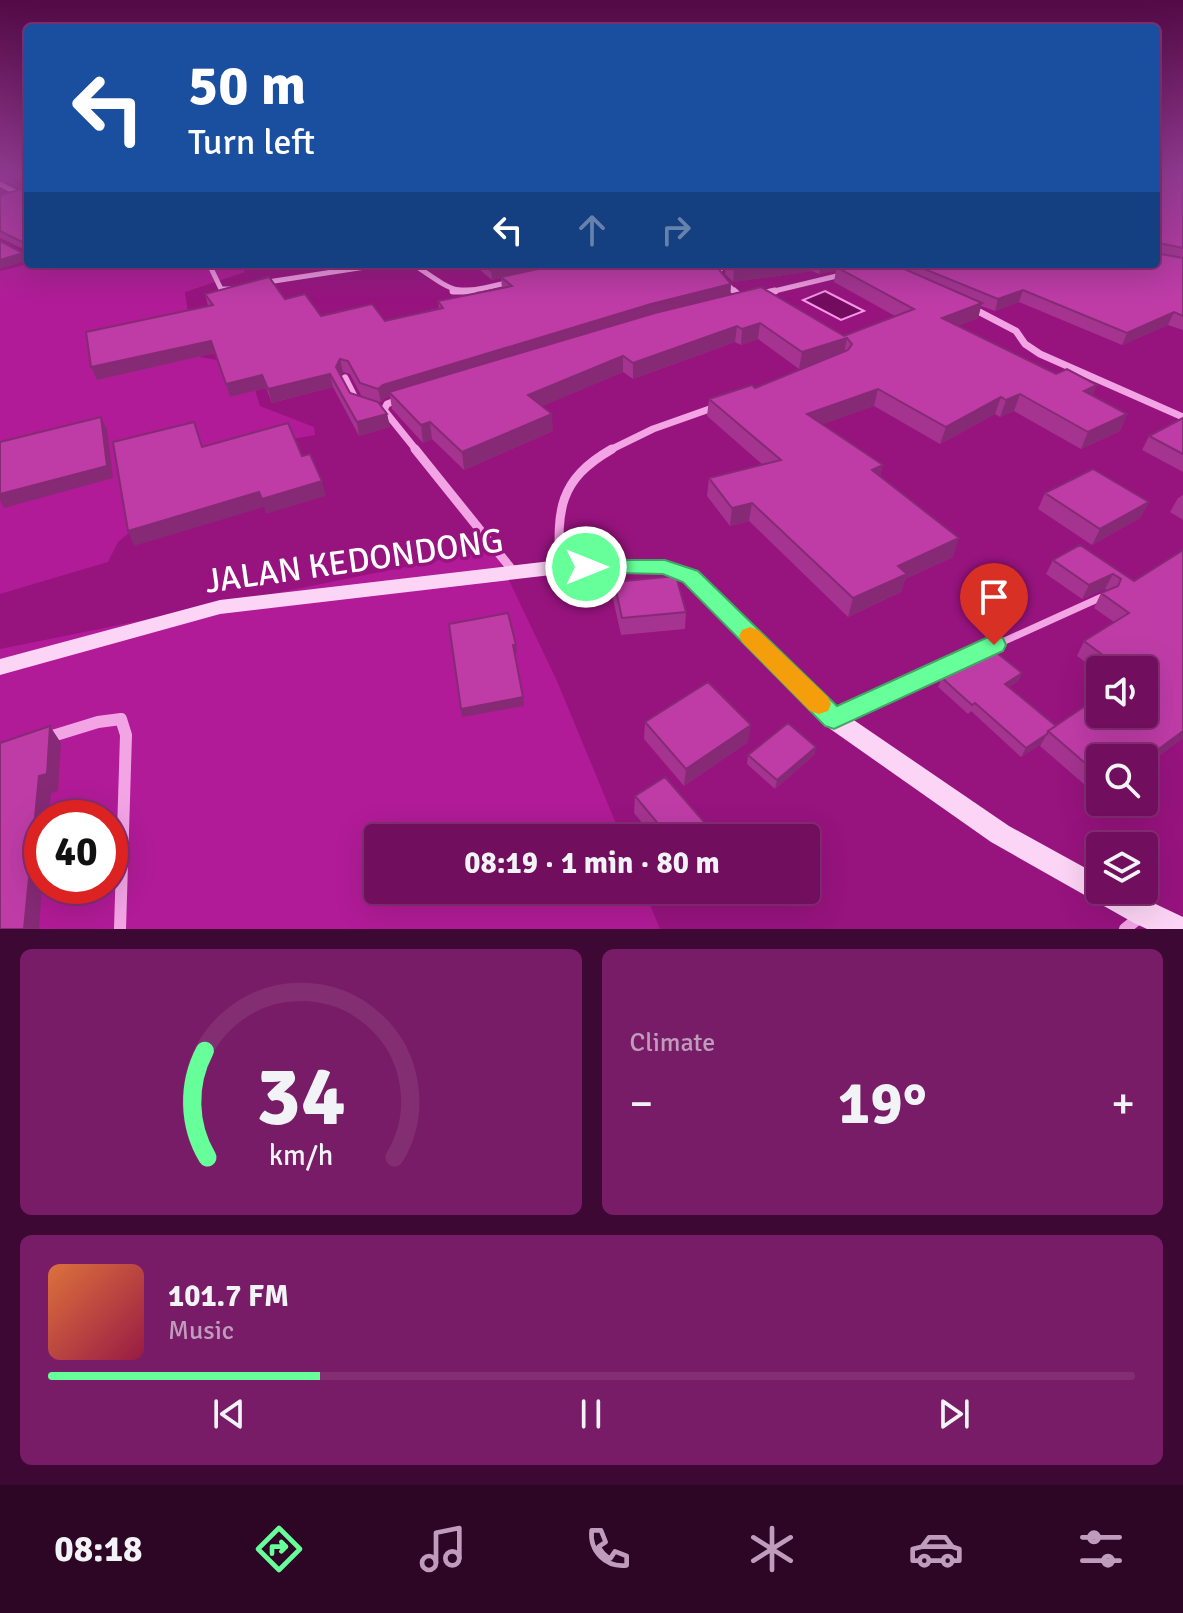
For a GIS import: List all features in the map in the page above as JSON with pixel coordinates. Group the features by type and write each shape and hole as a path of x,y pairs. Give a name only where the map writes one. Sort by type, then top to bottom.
{"street":[{"path":"211,268 221,289 243,286"},
{"path":"252,284 358,268"},
{"path":"419,268 453,291 468,292 514,281"},
{"path":"721,268 720,277 743,299"},
{"path":"733,301 856,271"},
{"path":"968,307 1016,331 1025,344 1040,354 1183,417"},
{"path":"345,378 363,407"},
{"path":"384,410 387,404 401,399"},
{"path":"560,567 558,525 562,499 574,479 591,463 634,437 723,404"},
{"path":"373,408 384,410 513,571"},
{"name":"JALAN KEDONDONG","path":"0,667 220,607 513,571 560,567 665,567 690,577 834,719 1000,834 1143,914 1180,929"},
{"path":"28,744 98,722 121,719 126,735 120,929"},
{"path":"1125,929 1143,914"}],"lane":[{"path":"834,719 1107,595"}],"shaded area":[{"path":"24,265 24,268 243,268 245,272 185,292 194,356 247,365 260,406 314,427 315,435 232,450 118,542 108,562 0,594 0,271"},
{"path":"825,291 864,311 841,320 803,300"},
{"path":"494,549 557,681 616,824 364,824 364,904 650,904 660,929 0,929 0,649"}],"building":[{"path":"0,214 24,214 24,243 0,231"},
{"path":"1160,214 1183,214 1183,248 1160,243"},
{"path":"0,241 23,253 0,260"},
{"path":"1160,254 1183,258 1183,316 1174,312 1127,333 1023,290 998,299 922,268 1160,268"},
{"path":"543,268 718,268 731,284 651,304 378,389 360,383 348,361 340,359 336,367 350,393 378,402 387,414 357,422 330,374 268,389 262,375 226,384 211,341 91,367 86,332 213,305 205,294 269,277 285,299 305,294 321,316 372,304 385,321 443,308 438,301 512,286 501,277"},
{"path":"838,268 902,268 982,303 942,318 1056,374 1067,369 1097,385 1084,391 1127,414 1088,432 1020,394 1006,400 1001,397 946,427 878,389 807,414 883,465 872,470 959,538 898,566 907,574 853,598 752,503 732,508 709,478 781,460 709,399 752,385 755,388 848,350 852,344 847,338 802,352 760,323 742,329 737,326 633,363 623,356 528,395 552,414 462,452 430,422 421,425 389,392 655,313 761,287 844,336 914,309"},
{"path":"101,417 107,466 0,494 0,442"},
{"path":"1183,418 1183,454 1149,436"},
{"path":"194,422 202,447 288,423 302,456 310,454 322,481 262,499 259,492 128,531 113,442"},
{"path":"1093,469 1149,502 1100,529 1045,493"},
{"path":"1080,545 1134,581 1183,550 1183,731 1158,750 1158,744 1086,744 1086,764 1048,731 1086,705 1086,728 1158,728 1158,656 1104,656 1084,641 1129,613 1101,593 1118,586 1121,579 1113,574 1089,585 1053,560"},
{"path":"676,576 686,612 622,618 614,582"},
{"path":"508,613 523,697 461,709 449,624"},
{"path":"992,649 1022,673 1005,684 1056,726 1026,748 942,678"},
{"path":"708,682 751,725 686,769 645,722"},
{"path":"788,723 816,747 777,780 748,755"},
{"path":"50,726 47,774 39,776 37,800 24,800 24,904 26,904 24,929 0,929 0,743"},
{"path":"665,777 706,824 658,824 635,796"}],"slow traffic":[{"path":"750,636 819,704"}],"route":[{"path":"586,567 665,567 690,577 834,719 994,645"}]}
